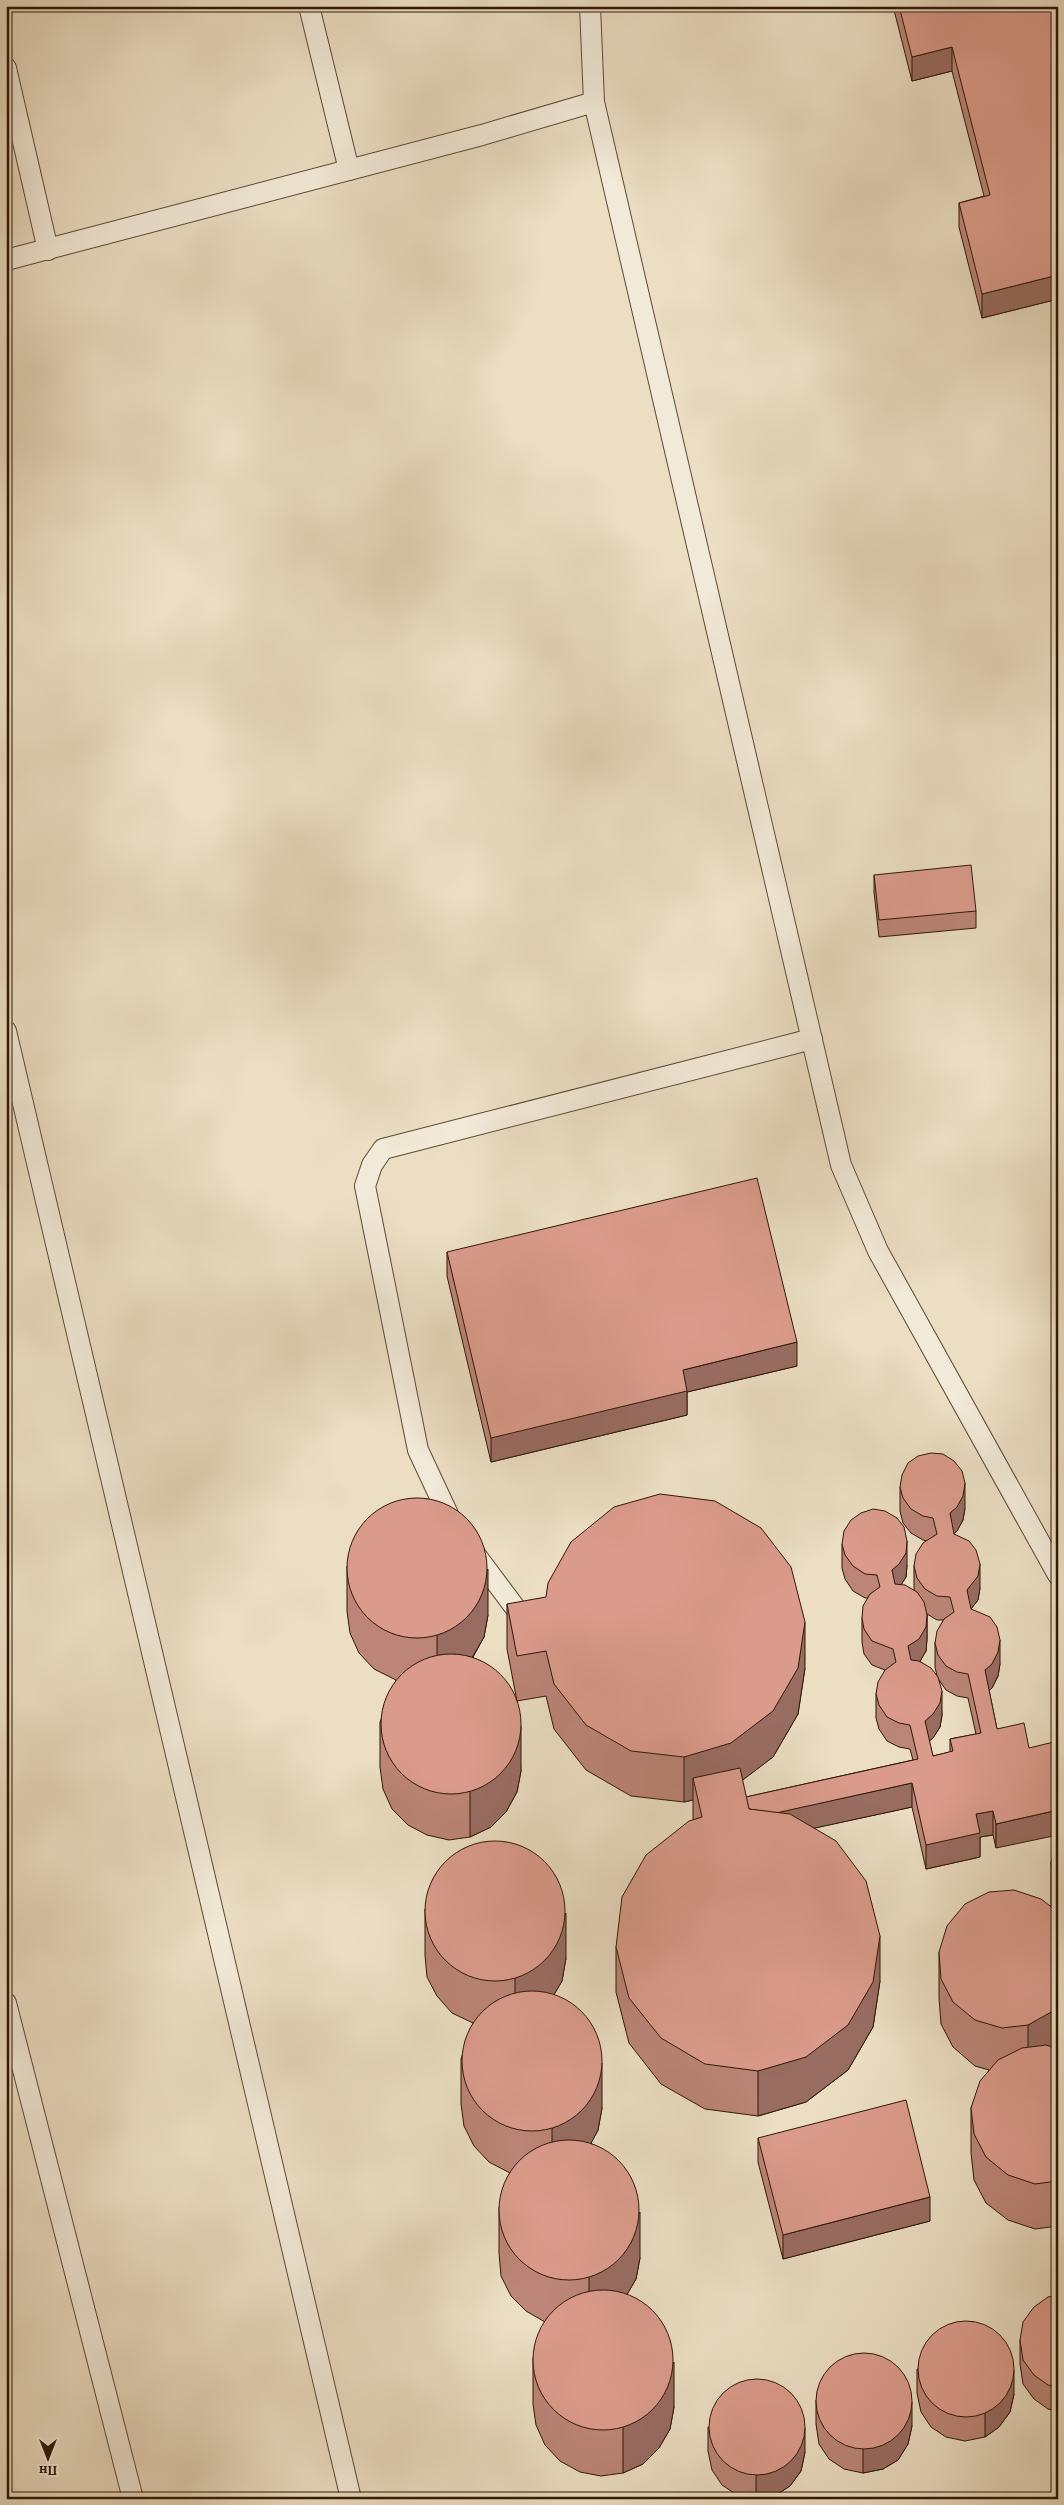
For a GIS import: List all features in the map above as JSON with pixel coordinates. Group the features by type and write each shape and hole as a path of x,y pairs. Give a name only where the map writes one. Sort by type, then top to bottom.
{"lane":[{"path":"309,6 349,170"},
{"path":"590,6 594,102 841,1165 878,1250 1058,1575"},
{"path":"6,68 48,250"},
{"path":"6,260 482,135 594,102"},
{"path":"6,1030 351,2499"},
{"path":"529,1626 450,1520 418,1450 365,1186 372,1165 383,1149 812,1039"},
{"path":"6,2003 133,2499"}],"building":[{"path":"899,6 1058,6 1058,275 982,294 959,203 990,195 952,47 912,57"},
{"path":"971,865 976,911 879,920 874,875"},
{"path":"757,1178 797,1342 683,1370 687,1391 491,1438 447,1252"},
{"path":"931,1453 943,1454 954,1461 962,1471 965,1483 963,1496 957,1507 950,1513 954,1534 969,1541 976,1550 980,1564 978,1576 967,1590 971,1609 990,1617 997,1627 1000,1640 998,1652 992,1664 985,1670 997,1729 1024,1723 1029,1748 1058,1741 1058,1810 996,1824 993,1811 976,1814 980,1833 926,1845 912,1783 776,1813 749,1809 746,1797 918,1759 910,1725 899,1723 887,1717 879,1705 876,1694 878,1682 885,1670 896,1662 893,1649 872,1641 864,1629 862,1618 863,1606 870,1594 880,1587 877,1575 865,1574 853,1566 845,1555 842,1544 844,1531 851,1520 861,1513 873,1509 885,1511 897,1518 904,1527 907,1541 906,1553 899,1564 892,1570 895,1584 905,1585 917,1592 924,1602 927,1615 926,1627 919,1639 908,1646 911,1660 919,1661 931,1668 938,1677 942,1691 940,1703 933,1714 925,1721 933,1756 953,1751 950,1739 981,1733 968,1674 957,1672 946,1666 938,1655 935,1643 937,1631 944,1619 954,1612 950,1597 937,1596 925,1589 917,1578 914,1566 916,1554 923,1543 937,1534 933,1518 923,1516 911,1509 903,1498 900,1487 902,1475 908,1463 918,1456"},
{"path":"660,1494 715,1501 761,1528 791,1567 805,1622 798,1668 773,1711 731,1743 684,1757 631,1751 586,1725 554,1684 546,1651 517,1656 507,1604 546,1597 548,1583 571,1542 614,1507"},
{"path":"417,1498 431,1499 444,1503 466,1519 482,1541 486,1554 486,1582 482,1595 466,1617 444,1633 431,1637 417,1638 403,1637 390,1633 368,1617 352,1595 348,1582 347,1568 348,1554 352,1541 368,1519 390,1503 403,1499"},
{"path":"451,1654 465,1655 478,1659 500,1675 516,1697 520,1710 520,1738 516,1751 500,1773 478,1789 465,1793 451,1794 437,1793 424,1789 402,1773 386,1751 382,1738 381,1724 382,1710 386,1697 402,1675 424,1659 437,1655"},
{"path":"740,1768 749,1809 790,1814 836,1841 866,1881 880,1936 873,1982 848,2025 806,2057 758,2071 705,2064 661,2038 629,1998 616,1947 622,1897 646,1855 689,1821 702,1817 693,1778"},
{"path":"495,1841 509,1842 522,1846 544,1862 560,1884 564,1897 564,1925 560,1938 544,1960 522,1976 509,1980 495,1981 481,1980 468,1976 446,1960 430,1938 426,1925 425,1911 426,1897 430,1884 446,1862 468,1846 481,1842"},
{"path":"1058,1841 1058,1886 1055,1882 1051,1863 1055,1845"},
{"path":"1014,1890 1041,1899 1058,1912 1058,2005 1053,2011 1028,2025 1002,2028 975,2020 953,2002 941,1979 939,1952 947,1926 965,1904 989,1892"},
{"path":"532,1991 546,1992 559,1996 581,2012 597,2034 601,2047 601,2075 597,2088 581,2110 559,2126 546,2130 532,2131 518,2130 505,2126 483,2110 467,2088 463,2075 462,2061 463,2047 467,2034 483,2012 505,1996 518,1992"},
{"path":"1046,2045 1058,2049 1058,2181 1035,2184 1008,2175 986,2157 974,2134 971,2108 980,2081 998,2060 1022,2048"},
{"path":"906,2100 930,2197 783,2235 758,2138"},
{"path":"569,2140 583,2141 596,2145 618,2161 634,2183 638,2196 638,2224 634,2237 618,2259 596,2275 583,2279 569,2280 555,2279 542,2275 520,2259 504,2237 500,2224 499,2210 500,2196 504,2183 520,2161 542,2145 555,2141"},
{"path":"603,2290 617,2291 630,2295 652,2311 668,2333 672,2346 672,2374 668,2387 652,2409 630,2425 617,2429 603,2430 589,2429 576,2425 554,2409 538,2387 534,2374 533,2360 534,2346 538,2333 554,2311 576,2295 589,2291"},
{"path":"1058,2295 1058,2387 1048,2385 1034,2375 1023,2360 1020,2340 1023,2322 1034,2307 1048,2297"},
{"path":"966,2321 984,2325 1000,2335 1010,2351 1014,2369 1010,2387 1000,2403 984,2413 966,2417 948,2413 932,2403 922,2387 918,2369 922,2351 932,2335 948,2325"},
{"path":"864,2353 882,2357 898,2367 908,2383 912,2401 908,2419 898,2435 882,2445 864,2449 846,2445 830,2435 820,2419 816,2401 820,2383 830,2367 846,2357"},
{"path":"757,2379 775,2383 791,2393 801,2409 805,2427 801,2445 791,2461 775,2471 757,2475 739,2471 723,2461 713,2445 709,2427 713,2409 723,2393 739,2383"}]}
